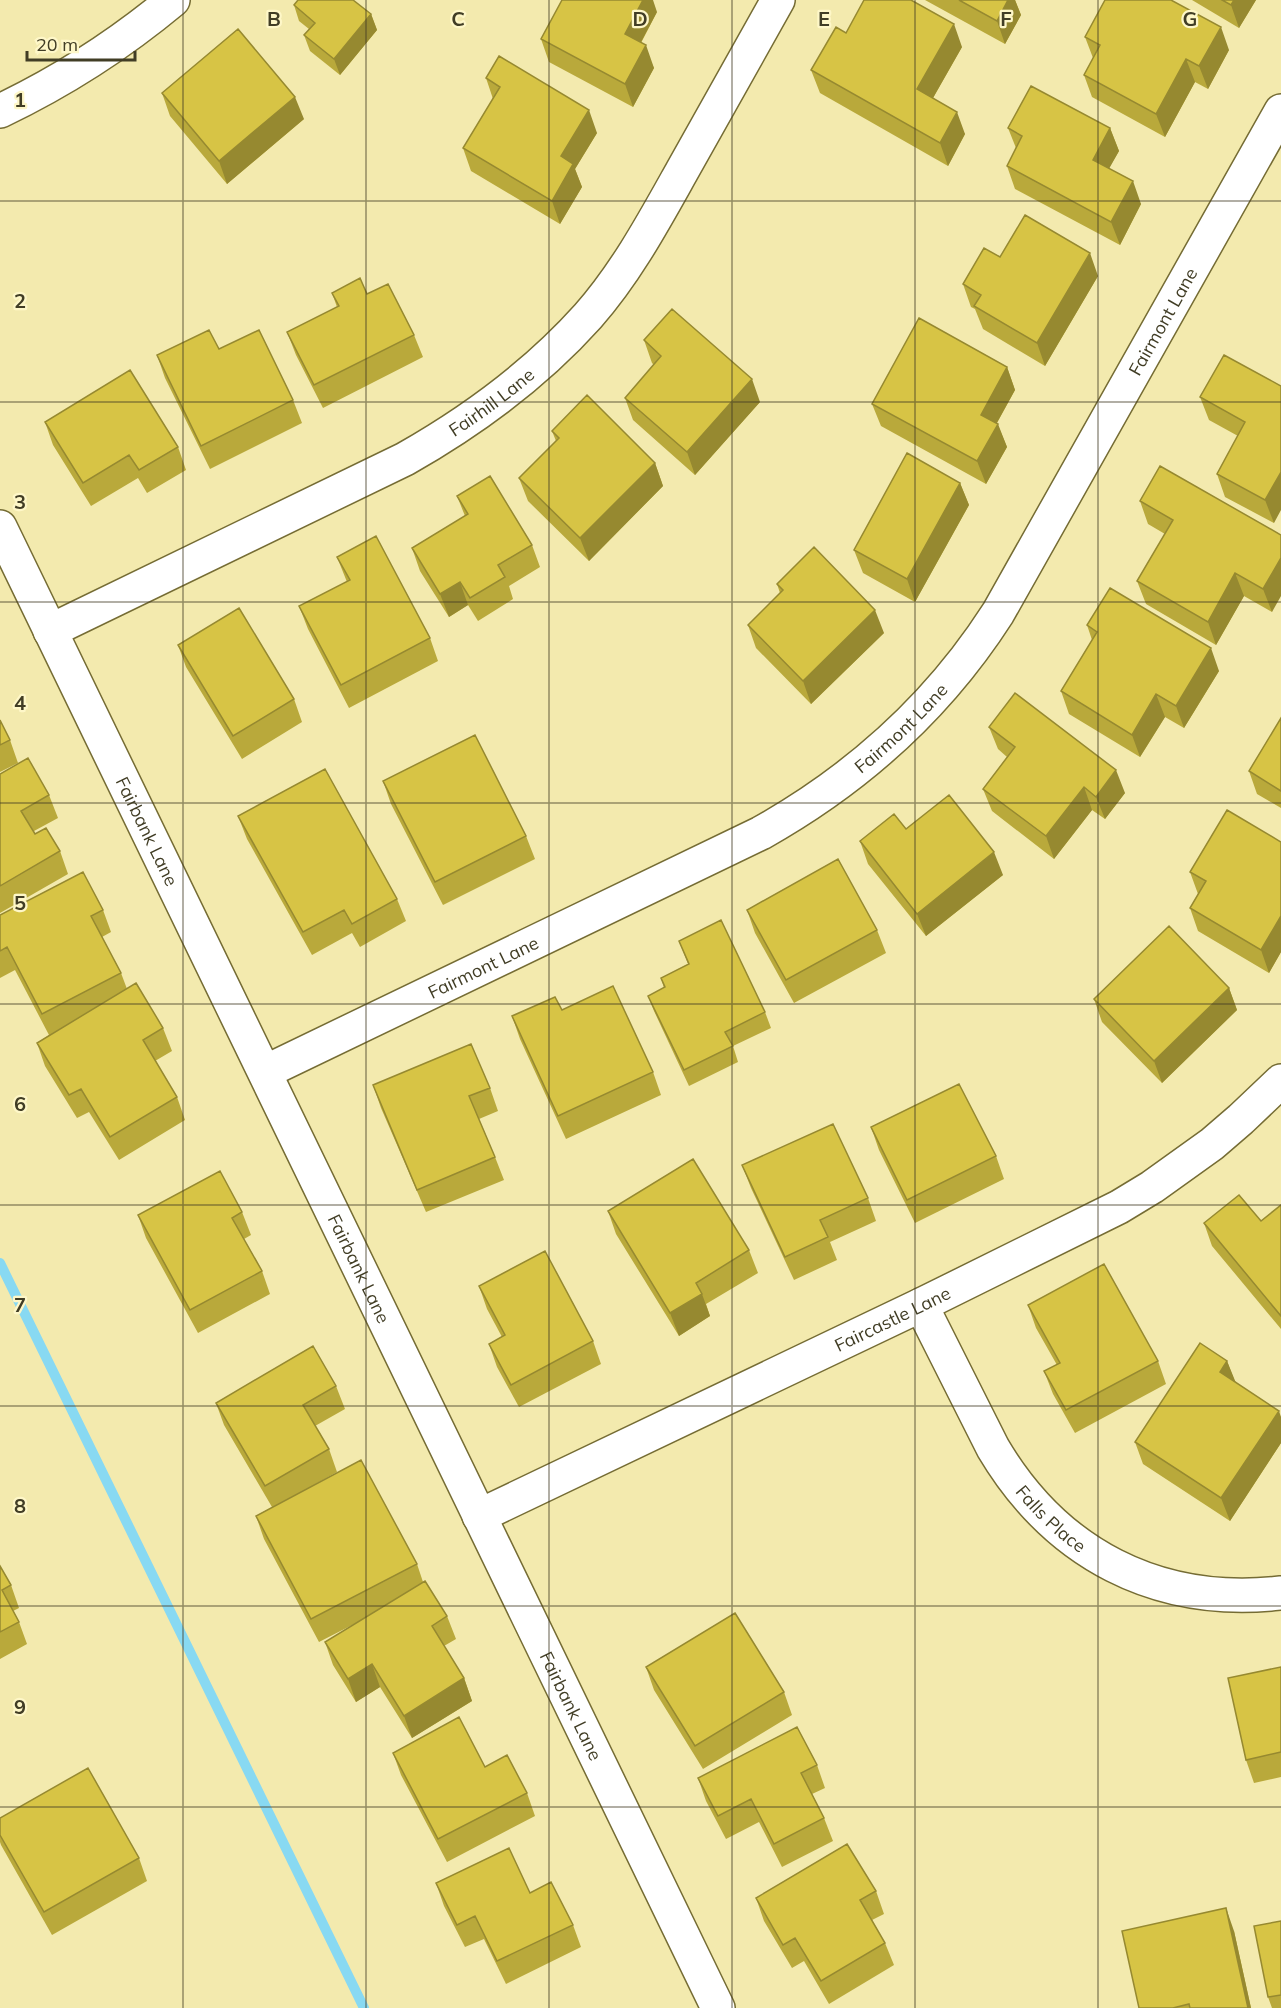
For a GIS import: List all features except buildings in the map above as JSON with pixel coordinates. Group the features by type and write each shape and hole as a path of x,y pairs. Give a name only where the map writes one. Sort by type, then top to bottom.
{"street":[{"path":"0,111 81,69 123,40 173,0"},
{"name":"Fairhill Lane","path":"50,631 405,459 446,436 521,379 589,315 632,257 778,0"},
{"name":"Fairmont Lane","path":"265,1072 761,833 814,802 833,788 907,725 936,697 959,670 998,613 1281,111"},
{"name":"Fairbank Lane","path":"0,527 718,2008"},
{"name":"Faircastle Lane","path":"479,1516 921,1305 1119,1207 1152,1187 1212,1144 1281,1081"},
{"name":"Falls Place","path":"921,1305 1005,1469 1021,1490 1061,1530 1108,1563 1154,1583 1225,1595 1281,1593"}],"waterway":[{"path":"0,1263 364,2008"}]}
